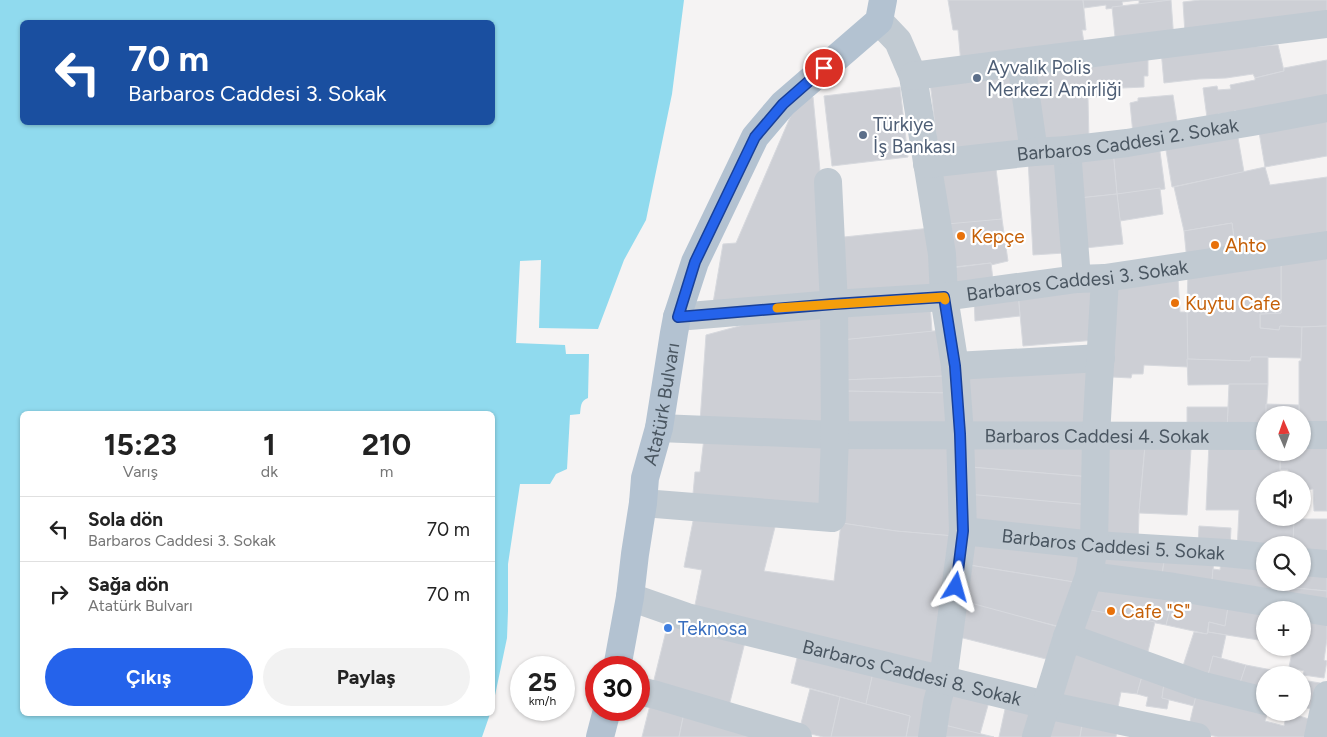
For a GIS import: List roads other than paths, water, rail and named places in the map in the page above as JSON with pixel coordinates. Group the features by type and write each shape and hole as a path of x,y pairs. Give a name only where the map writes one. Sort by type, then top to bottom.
{"main road":[{"name":"Atatürk Bulvarı","path":"619,656 630,597 645,478 659,428 678,317 695,262 755,137 783,104 882,10"},
{"path":"600,737 604,721"}],"street":[{"path":"882,10 913,76 942,254 944,297 955,366 960,434 963,531 944,680 937,703 932,737"},
{"path":"913,76 1327,24"},
{"path":"1021,62 1034,152"},
{"name":"Barbaros Caddesi 2. Sokak","path":"927,164 1127,143 1327,108"},
{"path":"1067,150 1077,279"},
{"path":"643,503 832,518 835,435 834,304 828,182"},
{"name":"Barbaros Caddesi 3. Sokak","path":"678,317 944,297 1077,279 1105,278 1327,245"},
{"path":"1036,737 1067,637 1089,576 1094,545 1096,436 1105,278"},
{"path":"955,366 1101,358"},
{"name":"Barbaros Caddesi 4. Sokak","path":"659,428 835,435 1256,436"},
{"path":"1311,436 1327,435"},
{"name":"Barbaros Caddesi 5. Sokak","path":"963,531 1094,545 1226,553 1256,557"},
{"path":"1311,563 1327,564"},
{"path":"1089,576 1174,587 1327,612"},
{"name":"Barbaros Caddesi 8. Sokak","path":"630,597 687,617 1046,705 1197,737"},
{"path":"1067,637 1200,685 1256,699"},
{"path":"650,694 798,737"}],"water":[{"path":"0,0 684,0 672,94 646,220 624,260 598,329 539,328 541,260 520,261 516,343 565,345 566,354 589,354 588,398 582,403 580,414 570,415 567,469 556,474 550,484 520,484 508,564 507,638 495,695 495,411 20,411 20,716 489,716 482,737 0,737"}],"place":[{"name":"Ayvalık Polis Merkezi Amirliği","path":"977,78"},
{"name":"Türkiye İş Bankası","path":"863,135"},
{"name":"Kepçe","path":"961,236"},
{"name":"Ahto","path":"1215,245"},
{"name":"Kuytu Cafe","path":"1175,303"},
{"name":"Cafe \"S\"","path":"1111,611"},
{"name":"Teknosa","path":"668,628"}]}
